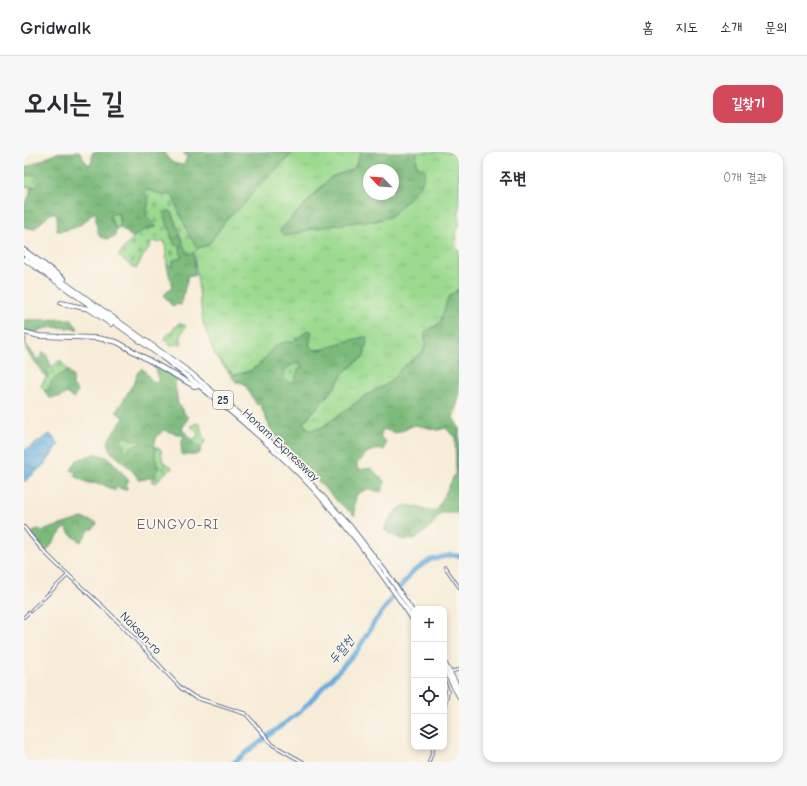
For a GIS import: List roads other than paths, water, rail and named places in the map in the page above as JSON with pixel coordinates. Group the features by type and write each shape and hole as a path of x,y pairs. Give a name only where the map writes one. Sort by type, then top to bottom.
{"highway":[{"path":"24,250 83,295"},
{"name":"Honam Expressway","path":"24,254 192,374 279,449 331,503 390,581 411,616"},
{"name":"Honam Expressway","path":"24,259 200,386 254,432 307,483 390,581 411,609"},
{"path":"61,303 73,304 89,309 122,329"},
{"path":"24,332 39,336 97,338 117,342 194,386 200,386"},
{"path":"447,667 459,689"},
{"path":"447,674 459,696"}],"street":[{"name":"Naksan-ro","path":"24,527 31,538 51,560 104,608 181,688 194,697 246,714 261,728 277,747 304,762"},
{"path":"445,567 459,587"},
{"path":"24,617 68,575"},
{"path":"453,670 459,670"},
{"path":"429,762 433,750"}],"water":[{"path":"50,434 59,444 46,463 24,482 24,451"}],"waterway":[{"name":"두월천","path":"234,762 302,710 357,651 375,621 412,572 430,560 451,555 459,556"}],"district":[{"name":"EUNGYO-RI","path":"178,524"}]}
